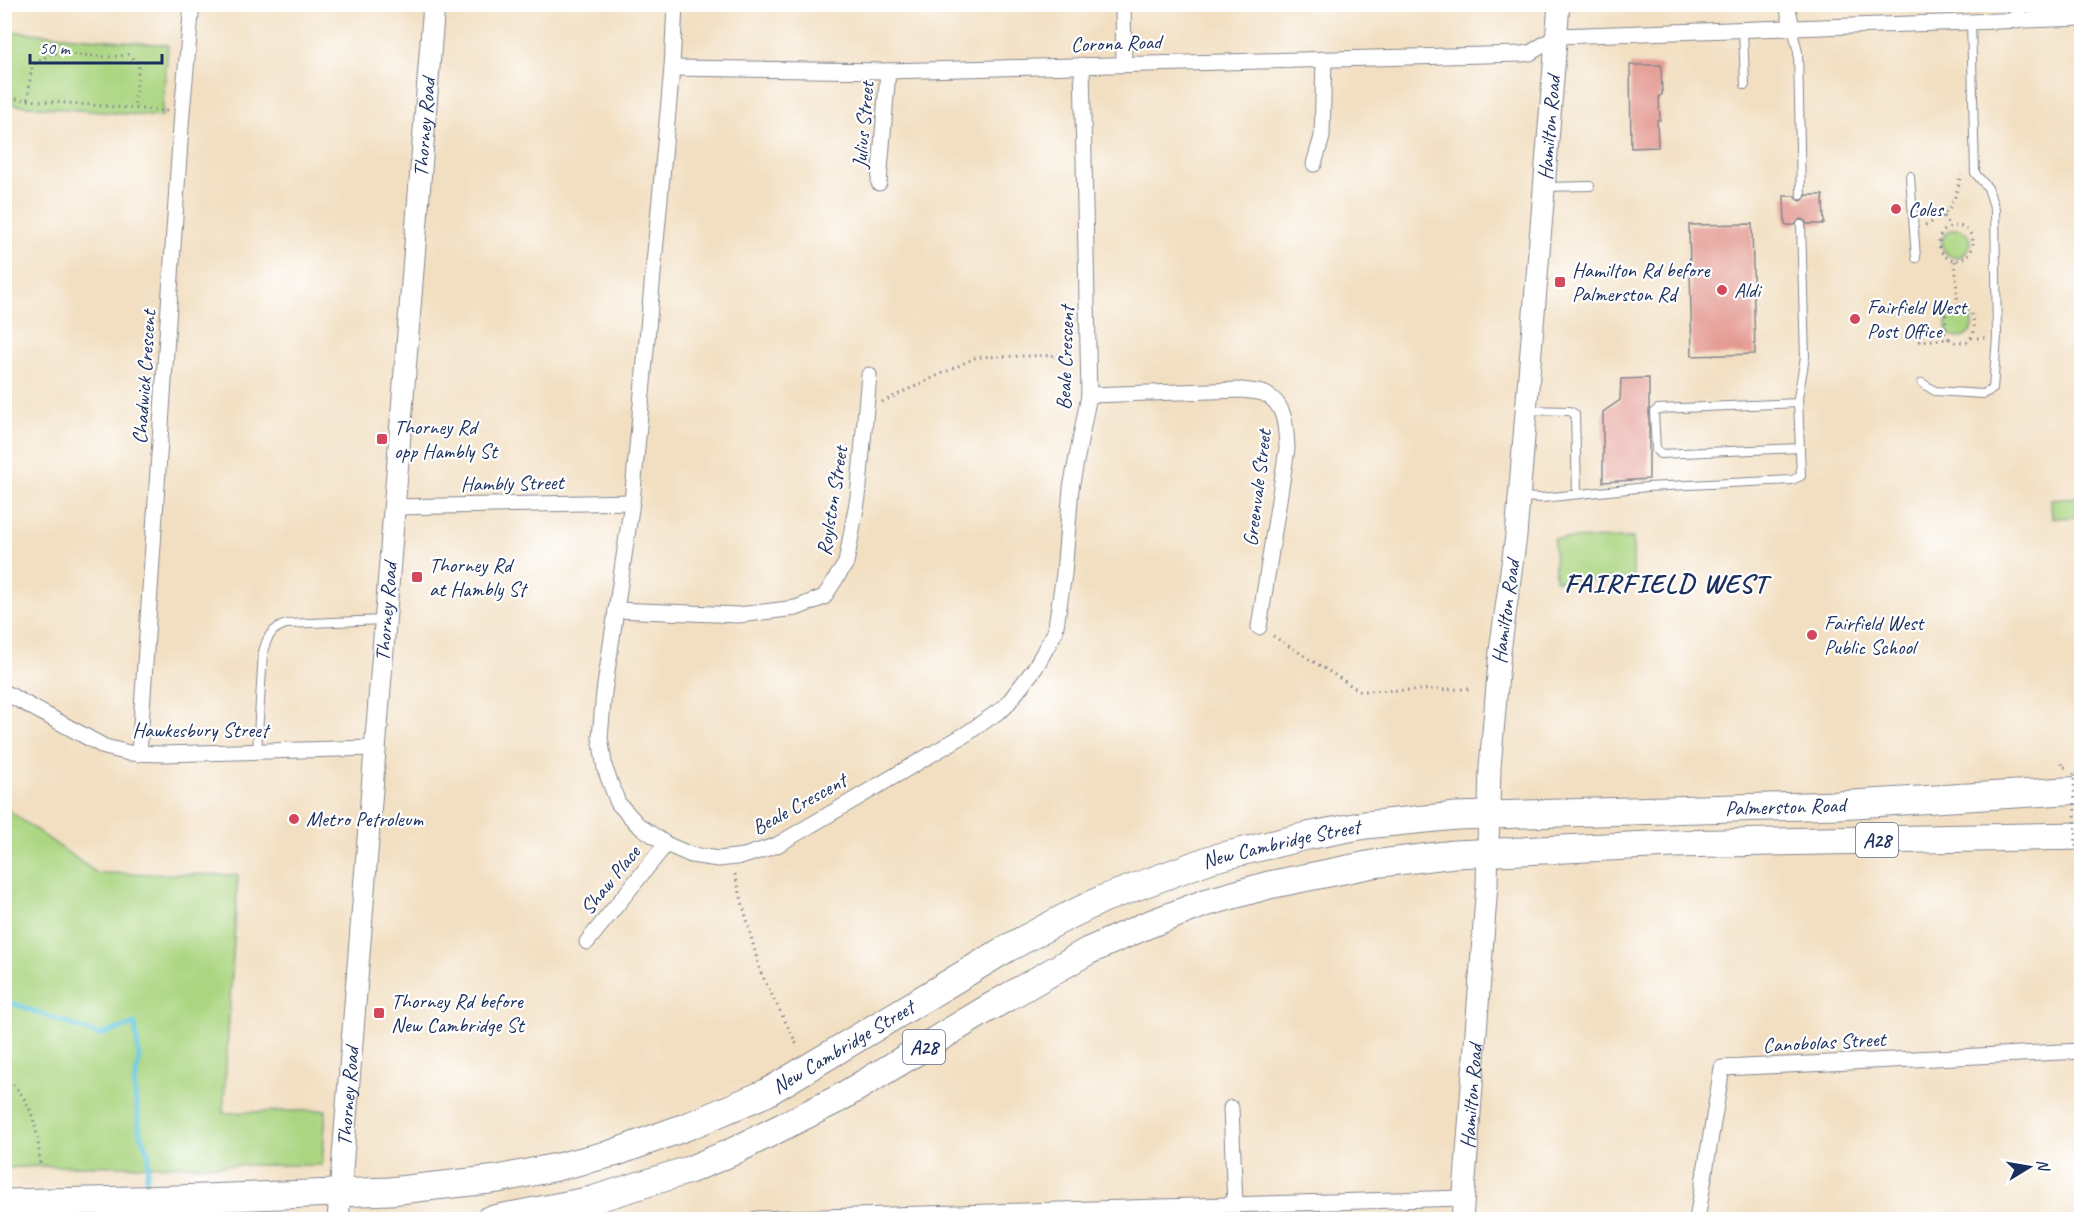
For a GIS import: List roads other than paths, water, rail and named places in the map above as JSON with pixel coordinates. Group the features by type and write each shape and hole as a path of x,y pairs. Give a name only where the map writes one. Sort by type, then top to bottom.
{"highway":[{"name":"Palmerston Road","path":"1489,814 1838,805 2078,782"},
{"name":"New Cambridge Street","path":"4,1203 176,1199 339,1207 442,1186 498,1179 614,1153 691,1125 766,1093 1006,949 1062,919 1146,882 1211,859 1307,836 1402,820 1489,814"},
{"name":"Palmerston Road","path":"1489,852 1673,844 2079,843"},
{"name":"New Cambridge Street","path":"489,1220 592,1200 689,1170 732,1152 838,1099 1088,951 1205,903 1269,885 1373,864 1489,852"}],"main road":[{"name":"Thorney Road","path":"339,1207 434,4"},
{"name":"Hamilton Road","path":"1462,1220 1489,852 1490,767 1500,651 1516,536 1559,4"}],"street":[{"name":"Chadwick Crescent","path":"140,754 182,112 192,4"},
{"name":"Beale Crescent","path":"675,4 672,68 632,502 600,737 605,769 618,803 638,825 666,844 691,855 718,859 730,858 744,856 777,845 966,734 1005,707 1035,668 1055,632 1064,574 1071,488 1089,395 1082,65"},
{"path":"1123,4 1124,64"},
{"path":"1787,4 1792,28"},
{"path":"2018,21 2019,4"},
{"path":"1557,36 2082,18"},
{"name":"Corona Road","path":"672,68 888,71 1521,54 1530,53 1557,36"},
{"path":"1314,164 1322,137 1324,59"},
{"name":"Julius Street","path":"879,183 888,71"},
{"name":"Roylston Street","path":"616,610 739,615 796,608 824,597 846,563 858,497 869,375"},
{"name":"Greenvale Street","path":"1089,395 1241,390 1265,394 1279,406 1286,424 1287,448 1259,627"},
{"name":"Hambly Street","path":"394,507 632,502"},
{"name":"Hawkesbury Street","path":"4,692 105,747 140,754 374,748"},
{"name":"Shaw Place","path":"587,942 666,844"},
{"name":"Canobolas Street","path":"1697,1220 1722,1068 2082,1052"},
{"path":"1231,1108 1235,1205"},
{"path":"756,1220 1000,1216 1235,1205 1250,1212 1463,1198"}],"lane":[{"path":"1922,383 1935,391 1983,394 1993,389 1997,338 1995,210 1988,188 1975,173 1971,22"},
{"path":"1792,28 1798,52 1801,195"},
{"path":"1743,29 1745,85"},
{"path":"1910,176 1916,258"},
{"path":"1544,187 1590,186"},
{"path":"1519,497 1542,498 1647,487 1792,480 1801,476 1798,389 1805,357 1801,225"},
{"path":"1798,403 1658,409 1654,412 1655,441 1656,450 1660,453 1800,448"},
{"path":"1526,410 1570,411 1575,414 1577,494"},
{"path":"257,751 263,651 265,642 273,629 286,624 385,620"}],"waterway":[{"path":"4,1000 99,1035 135,1024 139,1059 134,1088 140,1132 149,1155 145,1191"},
{"path":"142,1220 144,1206"}],"place":[{"name":"Coles","path":"1896,209"},
{"name":"Hamilton Rd before Palmerston Rd","path":"1560,282"},
{"name":"Aldi","path":"1722,290"},
{"name":"Fairfield West Post Office","path":"1855,319"},
{"name":"Thorney Rd opp Hambly St","path":"382,439"},
{"name":"Thorney Rd at Hambly St","path":"417,577"},
{"name":"Fairfield West Public School","path":"1812,635"},
{"name":"Metro Petroleum","path":"294,819"},
{"name":"Thorney Rd before New Cambridge St","path":"379,1013"}],"district":[{"name":"FAIRFIELD WEST","path":"1666,583"}]}
